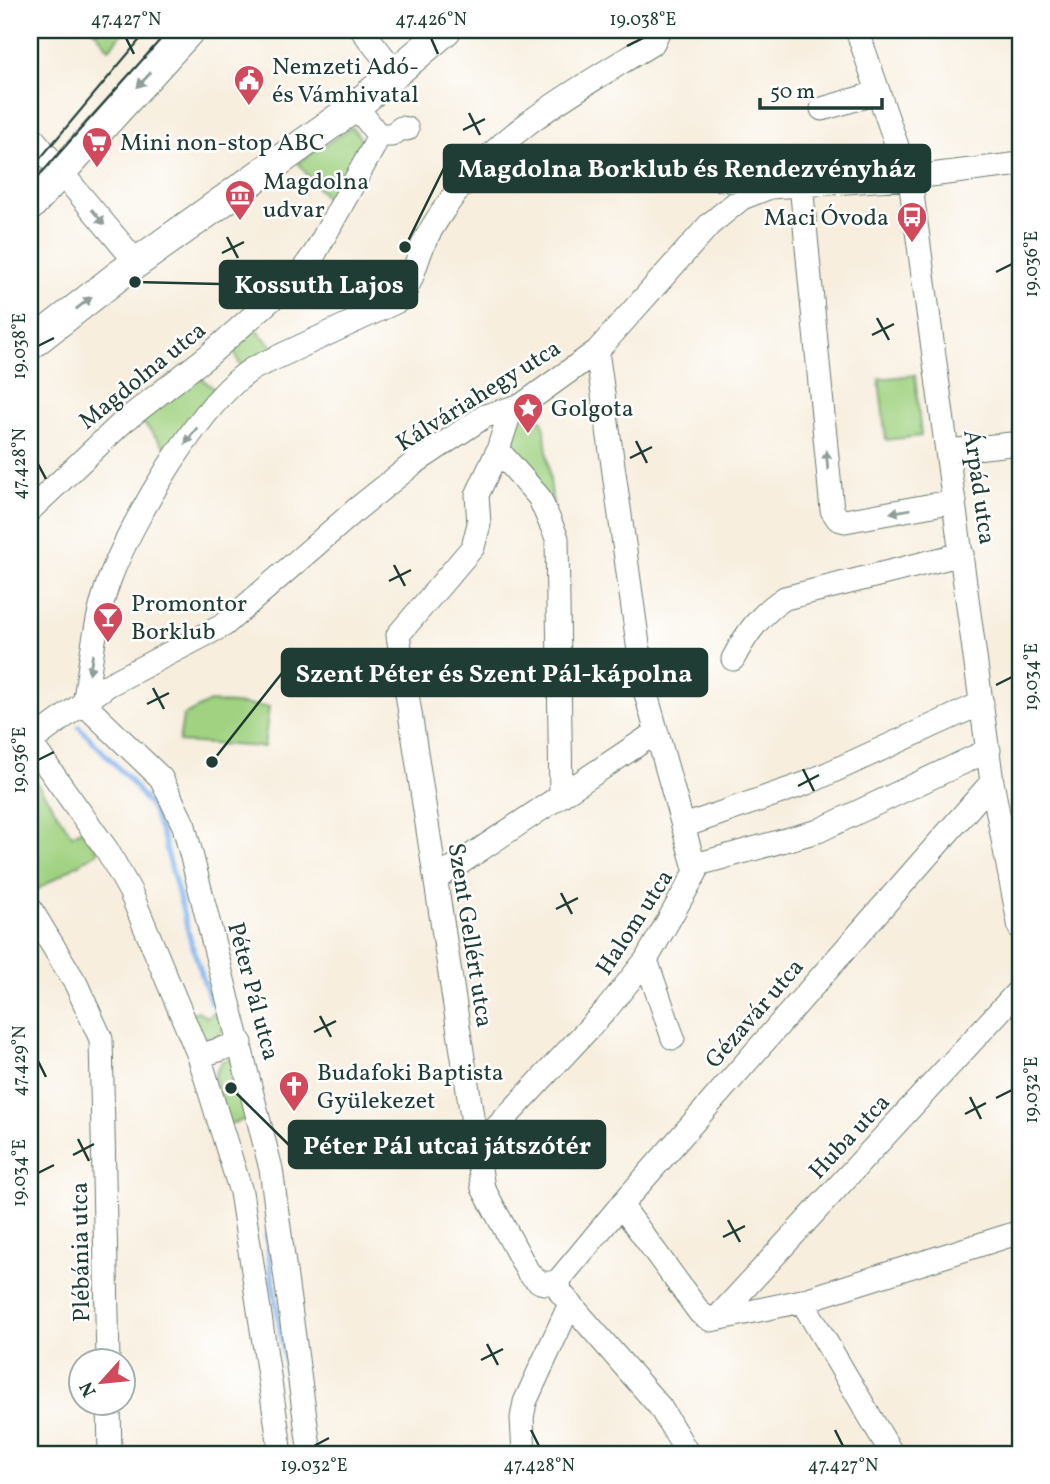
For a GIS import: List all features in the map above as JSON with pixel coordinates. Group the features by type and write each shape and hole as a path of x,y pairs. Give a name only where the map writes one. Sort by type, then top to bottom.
{"main road":[{"path":"30,205 190,30"},
{"path":"30,345 137,263 356,106 446,30"}],"street":[{"path":"83,704 101,607 124,547 171,464 234,383 254,368 398,301 407,290 435,222 467,178 527,124 557,102 653,43 659,30"},
{"name":"Árpád utca","path":"857,30 911,187 992,782 1020,928"},
{"path":"369,39 396,73"},
{"path":"822,109 877,93"},
{"path":"356,106 377,135 391,135 401,128 407,129"},
{"path":"30,135 137,263"},
{"name":"Magdolna utca","path":"30,510 123,422 209,355 299,275 315,253 377,135"},
{"name":"Kálváriahegy utca","path":"30,742 121,677 224,625 405,470 485,416 511,409 533,397 597,351 710,224 756,191 801,184 906,178 1020,164"},
{"path":"639,177 676,172 747,183 756,191"},
{"path":"801,184 832,510 838,519 845,521 955,500"},
{"path":"597,351 644,687 695,864"},
{"path":"209,355 234,383"},
{"path":"511,409 498,450 539,497 551,519 557,538 561,796"},
{"path":"949,451 1020,443"},
{"name":"Szent Gellért utca","path":"498,450 477,495 479,524 473,547 398,635 483,1188 528,1272 538,1283 546,1285 558,1281"},
{"path":"733,659 745,636 770,608 785,598 962,554"},
{"path":"684,826 833,772 982,703"},
{"name":"Péter Pál utca","path":"83,704 147,762 175,801 241,1044 274,1186 310,1454"},
{"path":"436,879 656,733"},
{"path":"30,742 107,850 130,891 199,1056 241,1192 281,1454"},
{"name":"Halom utca","path":"475,1136 495,1129 606,1010 646,960 694,879 695,864 818,831 989,750"},
{"name":"Gézavár utca","path":"558,1281 621,1205 992,782"},
{"name":"Plébánia utca","path":"30,908 76,984 101,1039 108,1348"},
{"path":"646,960 673,1038"},
{"name":"Huba utca","path":"717,1318 1020,989"},
{"path":"199,1056 241,1044"},
{"path":"621,1205 705,1318 802,1301 1020,1232"},
{"path":"558,1281 561,1293 660,1407 688,1454"},
{"path":"802,1301 892,1454"},
{"path":"524,1454 522,1418 525,1402 570,1304"},
{"path":"109,1418 110,1454"}],"green space":[{"path":"94,30 125,30 109,49"},
{"path":"352,127 365,144 331,205 298,163"},
{"path":"255,329 278,352 243,365 239,363 233,348"},
{"path":"915,375 921,436 886,440 879,379"},
{"path":"199,376 214,389 169,452 140,419"},
{"path":"535,410 544,425 553,506 506,446 510,427"},
{"path":"210,702 269,707 264,747 179,742 183,716"},
{"path":"30,773 72,835 83,829 98,852 33,892 30,887"},
{"path":"224,1003 224,1024 219,1035 208,1037 199,1034 189,1014 198,1011 207,1017 214,1012 215,1006"},
{"path":"232,1059 252,1118 228,1124 214,1076 222,1061"}],"waterway":[{"path":"79,727 129,779 152,809 164,840 191,942 211,1003"},
{"path":"266,1235 298,1454"}],"tram line":[{"path":"38,161 148,30"},
{"path":"30,186 169,30"}],"place":[{"name":"Nemzeti Adó- és Vámhivatal","path":"249,107"},
{"name":"Mini non-stop ABC","path":"97,169"},
{"name":"Magdolna udvar","path":"240,222"},
{"name":"Maci Óvoda","path":"912,244"},
{"name":"Magdolna Borklub és Rendezvényház","path":"405,247"},
{"name":"Kossuth Lajos","path":"135,282"},
{"name":"Golgota","path":"528,435"},
{"name":"Promontor Borklub","path":"108,644"},
{"name":"Szent Péter és Szent Pál-kápolna","path":"212,762"},
{"name":"Péter Pál utcai játszótér","path":"231,1088"},
{"name":"Budafoki Baptista Gyülekezet","path":"294,1113"}]}
